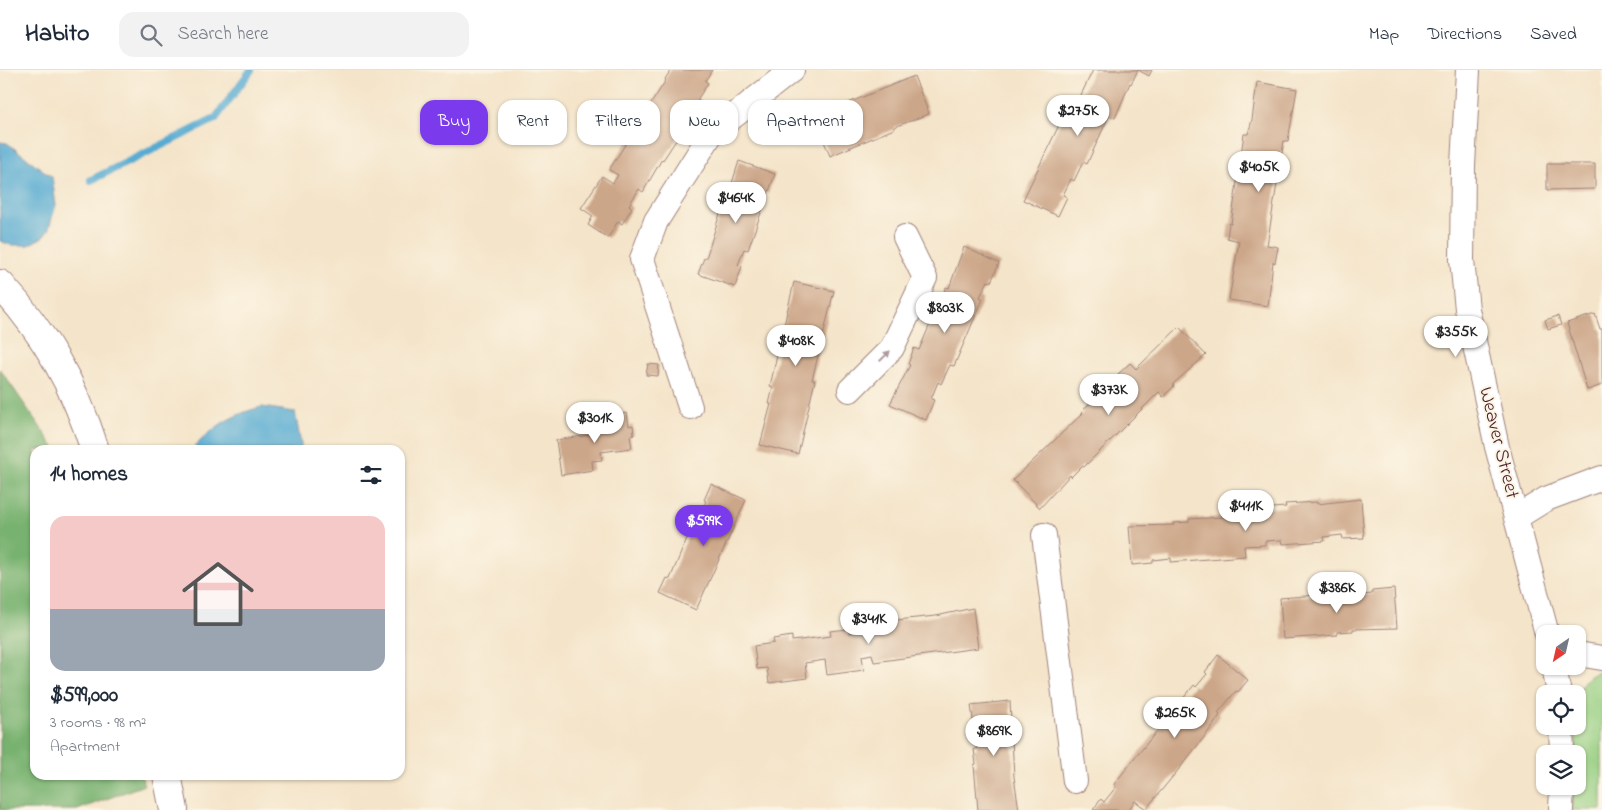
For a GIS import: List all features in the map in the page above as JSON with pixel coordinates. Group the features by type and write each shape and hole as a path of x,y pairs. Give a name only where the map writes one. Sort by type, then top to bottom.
{"main road":[{"path":"0,284 28,315 55,355 82,408 93,445"},
{"path":"168,780 174,810"}],"street":[{"path":"690,407 642,259 656,221 711,134 792,70"},
{"name":"Weaver Street","path":"1468,70 1463,166 1462,260 1467,309 1497,447 1545,625"},
{"path":"850,390 892,348 925,278 905,237"},
{"path":"1517,517 1546,499 1602,478"},
{"path":"1044,535 1075,781"},
{"path":"1586,655 1602,658"},
{"path":"1561,810 1562,795"}],"green space":[{"path":"0,369 53,445 30,445 30,780 142,780 144,785 77,810 0,810"},
{"path":"1602,672 1602,810 1571,810 1573,795 1586,795 1586,745 1576,745 1575,735 1586,735 1586,685 1582,685 1593,674"}],"water":[{"path":"0,142 7,143 52,177 56,205 48,231 43,237 28,245 11,245 0,241"},
{"path":"262,407 295,412 301,445 197,445 223,422"}],"building":[{"path":"671,70 712,70 705,81 708,83 697,100 670,100 670,145 673,145 662,159 643,192 639,189 629,205 632,208 622,224 618,221 608,238 588,225 593,216 581,208 602,176 613,183 618,175 609,170 625,145 660,145 660,100 653,100"},
{"path":"1093,70 1138,70 1130,83 1115,118 1109,116 1087,164 1083,162 1074,181 1071,179 1063,195 1067,197 1058,216 1023,200 1072,98 1078,101"},
{"path":"1138,70 1152,70 1149,76"},
{"path":"914,76 929,114 894,127 894,129 863,142 863,100 855,100"},
{"path":"1257,82 1297,89 1288,141 1284,141 1267,245 1278,247 1275,263 1273,262 1268,306 1229,300 1239,241 1227,238 1229,223 1231,224 1244,134 1248,134 1252,120"},
{"path":"825,145 856,145 830,156"},
{"path":"739,161 775,174 768,194 764,192 759,209 762,210 748,250 744,249 738,265 742,266 735,287 698,274 704,258 706,258"},
{"path":"1547,164 1595,164 1595,189 1547,190"},
{"path":"964,247 999,263 991,282 988,281 980,297 983,299 954,366 950,365 941,384 938,382 931,399 934,400 926,420 890,404 910,365 908,364 914,348 919,350 946,287 949,288"},
{"path":"794,282 834,291 812,380 815,380 798,454 760,445 771,404 769,404 773,387 770,386"},
{"path":"1595,314 1600,329 1602,329 1602,385 1587,390 1567,323"},
{"path":"1558,316 1561,325 1548,329 1545,320"},
{"path":"1179,327 1206,355 1173,384 1174,386 1163,397 1159,392 1084,467 1082,466 1071,477 1070,475 1040,508 1013,480 1120,376 1118,374 1130,363 1136,369"},
{"path":"648,364 659,365 658,376 646,375"},
{"path":"627,413 629,426 633,425 634,435 630,436 632,448 601,452 602,460 592,461 593,470 561,475 556,440 596,434 593,418"},
{"path":"711,484 746,500 696,610 660,593 667,578 670,579 693,524 695,525 706,501 704,500"},
{"path":"1361,499 1364,538 1343,539 1342,535 1324,537 1325,541 1283,544 1282,540 1265,541 1265,545 1244,546 1245,556 1171,562 1171,558 1153,560 1153,563 1132,565 1129,526 1174,525 1173,523 1189,522 1189,519 1242,516 1241,508 1286,507 1285,504 1317,502 1317,504"},
{"path":"1394,589 1397,628 1353,629 1353,631 1337,632 1337,635 1283,639 1280,598 1355,592 1355,596 1372,594 1372,591"},
{"path":"973,608 978,648 874,662 872,654 862,656 864,670 827,675 825,660 805,663 807,678 769,683 767,668 757,669 754,646 774,643 773,639 792,636 792,641 831,636 830,631 848,629 849,633 868,631 867,623 936,616"},
{"path":"1218,655 1248,680 1218,713 1220,715 1212,727 1179,769 1146,809 1135,801 1129,809 1131,810 1093,810 1101,799 1104,802 1116,787 1114,784 1194,685 1196,687 1207,674 1205,672"},
{"path":"1010,701 1014,777 1019,810 978,810 974,765 976,764 974,749 977,749 971,705"}],"waterway":[{"path":"91,180 215,119 251,70"}]}
